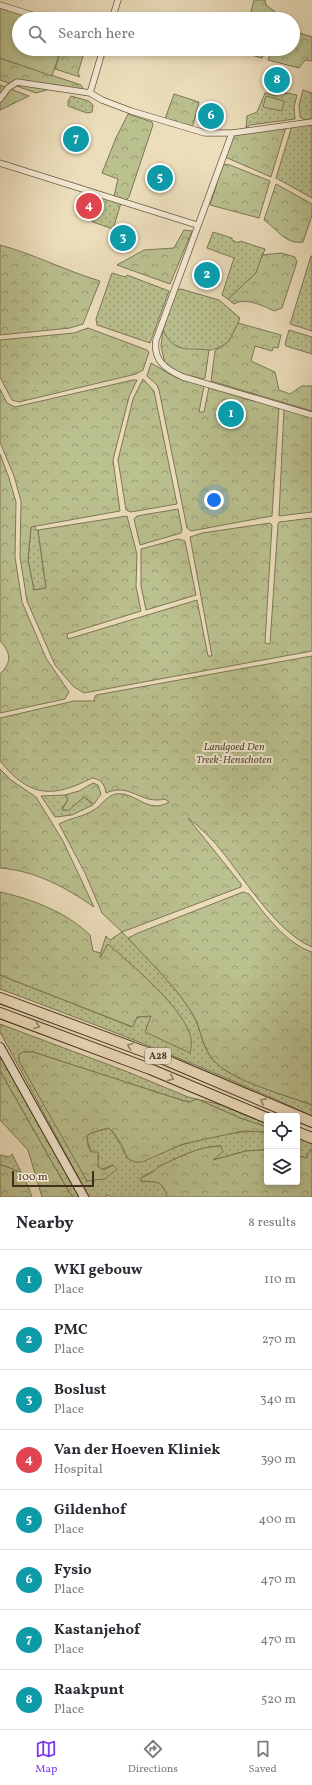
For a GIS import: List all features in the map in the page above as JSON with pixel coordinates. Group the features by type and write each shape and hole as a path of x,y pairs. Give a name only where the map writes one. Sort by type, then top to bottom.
{"highway":[{"name":"A28","path":"0,998 156,1056 312,1122"},
{"name":"A28","path":"0,1013 150,1069 264,1117"},
{"path":"300,1133 312,1138"}],"street":[{"path":"114,12 118,0"},
{"path":"0,5 22,12"},
{"path":"90,93 101,56"},
{"path":"0,99 8,88 17,82 90,93 102,100 131,111 195,131 232,133 312,122"},
{"path":"232,133 209,200 197,225 156,340 155,348 157,357 161,364 170,371 183,377 312,415"},
{"path":"0,163 197,225"},
{"path":"0,1046 84,1197"}],"green space":[{"path":"254,0 265,0 266,5 275,12 251,12"},
{"path":"0,7 15,12 12,12 12,56 59,56 52,76 0,58"},
{"path":"300,33 312,37 312,61 305,60 299,68 268,60 269,56 300,56"},
{"path":"59,56 83,56 78,73 80,77 55,69"},
{"path":"0,58 81,85 86,94 50,89 36,93 0,80"},
{"path":"0,85 29,96 0,110"},
{"path":"303,90 312,93 312,120 305,120 300,117 299,105"},
{"path":"277,91 297,95 294,107 295,119 250,125 246,128 247,116 257,112 265,93 276,96"},
{"path":"174,94 199,102 193,125 191,126 165,119"},
{"path":"71,96 89,101 93,105 92,112 87,113 68,106 68,101"},
{"path":"266,96 284,101 282,111 263,107"},
{"path":"128,114 152,122 153,125 129,197 126,200 114,196 118,179 102,173 116,138"},
{"path":"312,123 312,198 276,178 292,126"},
{"path":"286,127 271,177 225,157 234,135"},
{"path":"223,164 230,165 270,181 259,218 210,205"},
{"path":"276,184 312,204 312,215 303,242 287,239 264,220"},
{"path":"91,194 121,203 113,229 93,222 86,216"},
{"path":"184,230 192,231 170,284 117,265 144,250 174,248"},
{"path":"213,232 232,238 232,240 239,243 240,241 265,249 256,273 228,299 222,295 234,258 207,248"},
{"path":"0,245 100,281 83,324 70,328 0,335"},
{"path":"281,253 295,257 297,262 282,308 274,311 249,302 243,301 234,304 228,299 256,273 262,255"},
{"path":"312,256 312,331 290,324"},
{"path":"112,273 125,277 127,275 169,291 150,343 97,325 96,319"},
{"path":"181,289 219,300 240,318 233,335 227,343 215,349 199,351 184,349 168,340 163,330 175,290"},
{"path":"238,323 281,335 278,348 274,347 272,351 255,346 251,361 275,372 279,390 290,394 302,386 312,386 312,411 211,381 215,351 229,341"},
{"path":"88,328 147,350 149,352 143,370 136,374 19,402 12,400 0,377 0,340 74,333"},
{"path":"163,330 172,343 177,347 209,350 205,378 203,379 176,372 165,364 161,346"},
{"path":"289,330 312,337 312,354 286,346 285,344"},
{"path":"151,363 175,377 204,386 199,412 204,412 209,387 279,407 272,516 191,531 187,528 159,390 157,385 147,376"},
{"path":"143,379 154,391 177,504 131,512 126,510 118,460 133,399"},
{"path":"137,380 129,397 113,460 120,511 31,527 28,560 34,590 46,588 38,530 127,516 137,554 136,586 141,611 67,634 68,639 197,600 208,656 212,656 190,537 202,533 270,523 272,525 265,643 270,644 278,524 279,522 312,518 312,651 84,693 74,687 55,665 27,601 20,557 21,501 14,476 0,442 0,389 7,403 15,407"},
{"path":"284,409 312,417 312,512 279,516"},
{"path":"0,454 16,502 15,557 22,602 46,658 69,692 65,699 0,713 0,674 7,666 9,658 4,645 0,641"},
{"path":"178,509 182,530 181,533 140,545 134,519 137,516"},
{"path":"35,526 36,530 38,530 46,588 34,590 28,560 31,527"},
{"path":"178,539 185,541 196,595 146,610 141,586 141,549"},
{"name":"Landgoed Den Treek-Henschoten","path":"312,656 312,947 298,939 272,915 259,901 215,843 188,818 241,884 241,887 122,932 102,913 85,873 59,824 90,812 109,797 116,794 123,794 155,806 169,802 165,799 149,799 122,790 114,790 106,793 105,787 102,783 92,778 78,785 54,791 43,791 32,788 11,773 0,761 0,718 74,701 95,701 94,699 96,695"},
{"path":"0,769 11,780 36,797 63,841 94,907 72,893 38,876 0,868"},
{"path":"93,783 98,785 101,794 94,804 84,797 69,810 62,810 68,800 65,795 79,791"},
{"path":"65,795 68,800 62,808 64,811 84,797 93,805 72,815 55,817 41,796"},
{"path":"0,892 24,898 48,908 81,927 90,935 93,951 101,953 100,958 108,944 163,995 182,1018 189,1032 191,1041 190,1053 145,1032 151,1016 137,1017 133,1027 0,975"},
{"path":"243,892 249,894 277,928 293,942 312,952 312,1105 236,1077 217,1064 207,1051 196,1020 178,993 128,938"},
{"path":"122,932 177,991 185,1002 196,1020 207,1052 217,1064 237,1077 312,1105 312,1116 158,1050 0,989 0,975 132,1027 137,1017 152,1016 190,1053 98,961 106,936 110,940"},
{"path":"0,1024 128,1072 188,1097 197,1099 190,1102 181,1100 33,1052 23,1052 87,1181 113,1165 100,1170 97,1163 99,1156 91,1150 87,1140 87,1136 91,1133 108,1128 115,1136 125,1154 131,1160 198,1140 232,1133 264,1132 264,1150 246,1151 212,1160 221,1146 205,1148 180,1156 143,1176 141,1181 155,1182 161,1185 167,1197 112,1197 108,1195 106,1197 89,1197 0,1032"},
{"path":"23,1052 33,1052 181,1100 190,1102 197,1099 240,1118 264,1126 264,1132 243,1131 183,1144 142,1162 135,1162 127,1158 122,1145 113,1132 108,1128 91,1133 87,1136 88,1146 91,1152 98,1152 98,1167 104,1170 113,1165 117,1169 105,1179 87,1181 19,1061 19,1054"},
{"path":"0,1056 79,1197 73,1197 69,1192 0,1071"},
{"path":"0,1071 73,1197 42,1197 28,1150 0,1120"},
{"path":"198,1099 222,1105 264,1123 264,1126 240,1118"},
{"path":"300,1138 312,1144 312,1151 310,1151 306,1158 300,1156"},
{"path":"221,1146 223,1152 213,1160 246,1151 264,1150 264,1185 300,1185 300,1156 306,1158 310,1150 312,1151 312,1197 167,1197 163,1187 158,1183 141,1181 140,1179 158,1167 196,1150"},
{"path":"12,1154 22,1174 0,1165 0,1155 9,1157"},
{"path":"0,1165 13,1169 21,1175 27,1184 32,1197 0,1197"}],"place":[{"name":"Raakpunt","path":"277,80"},
{"name":"Fysio","path":"211,116"},
{"name":"Kastanjehof","path":"76,139"},
{"name":"Gildenhof","path":"160,178"},
{"name":"Van der Hoeven Kliniek","path":"89,206"},
{"name":"Boslust","path":"123,238"},
{"name":"PMC","path":"207,275"},
{"name":"WKI gebouw","path":"231,414"}]}
